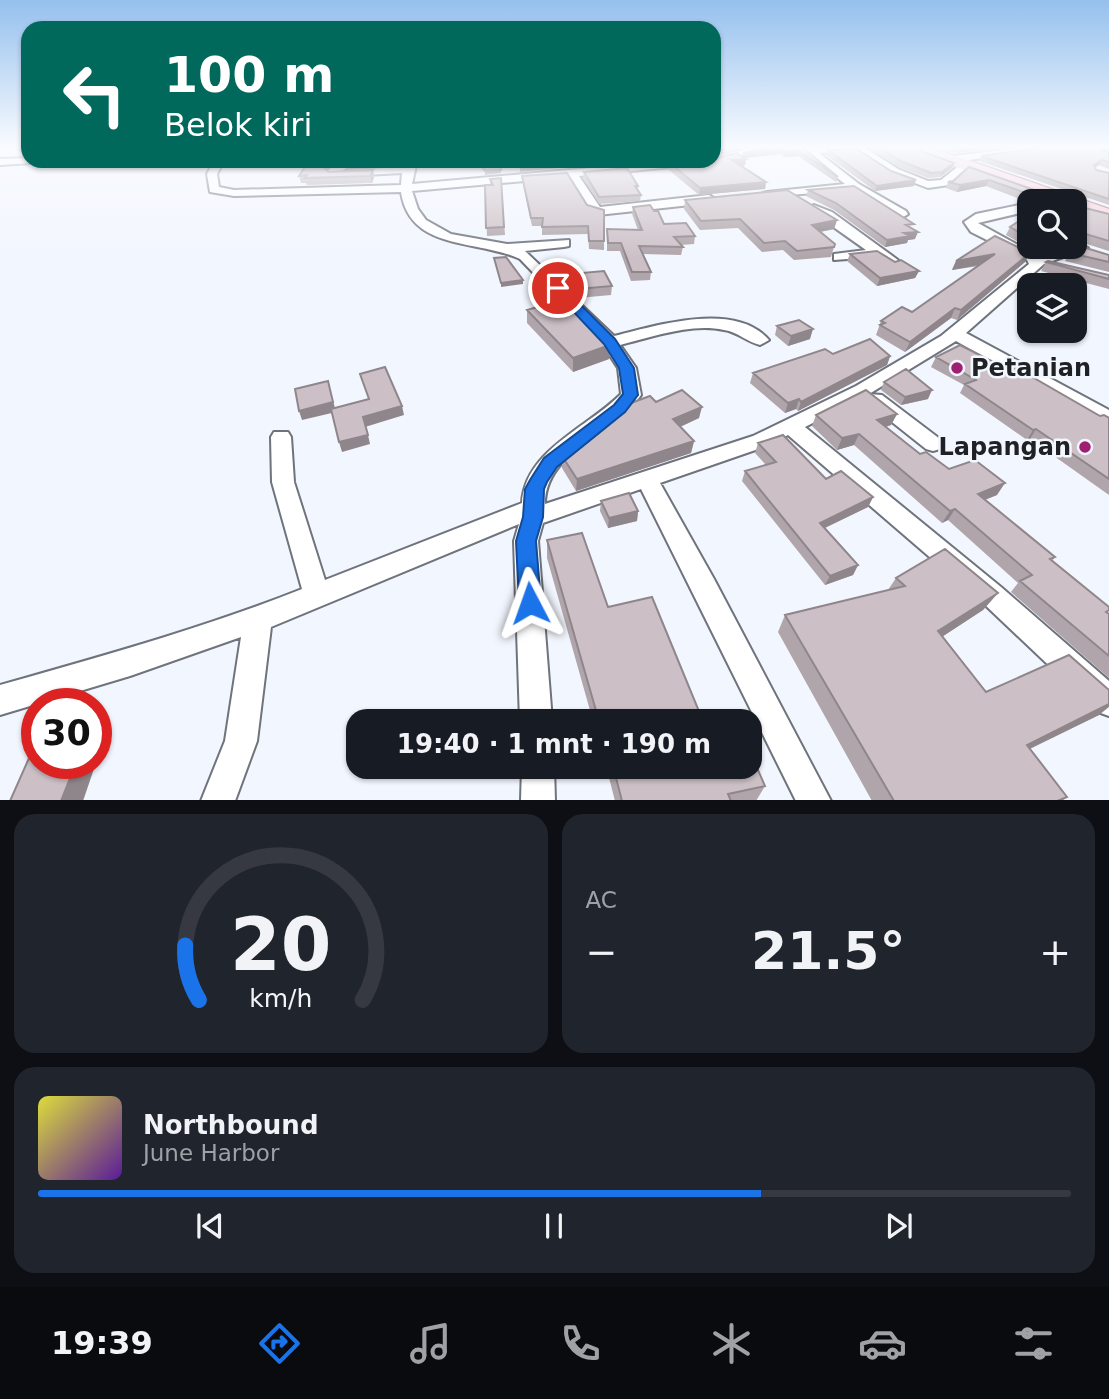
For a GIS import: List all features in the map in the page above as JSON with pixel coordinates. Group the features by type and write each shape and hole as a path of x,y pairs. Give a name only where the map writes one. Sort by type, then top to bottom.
{"highway":[{"path":"1087,208 1109,215"}],"street":[{"path":"212,183 214,190 220,193 406,188 454,183"},
{"path":"407,183 416,218 432,231 450,238 509,248 564,243"},
{"path":"578,183 593,208 598,211 724,198"},
{"path":"851,183 902,214"},
{"path":"926,183 944,183"},
{"path":"749,196 855,186"},
{"path":"790,193 807,206 828,215 893,263"},
{"path":"1017,213 980,217 971,224 1017,248"},
{"path":"509,248 540,268 610,342 627,368 631,395 620,408 551,463 535,489 526,541 535,709"},
{"path":"839,257 877,252"},
{"path":"1036,259 1075,270"},
{"path":"0,700 130,662 258,619 533,512 647,480 740,448 863,390 938,346 1034,269 1039,261 1046,259"},
{"path":"610,342 687,325 727,323 746,329 760,340"},
{"path":"954,333 1108,418"},
{"path":"863,390 933,444"},
{"path":"790,426 992,595 1109,701"},
{"path":"281,437 283,482 317,595"},
{"path":"647,480 814,800"},
{"path":"218,800 241,741 258,619"},
{"path":"538,779 538,800"}],"building":[{"path":"501,183 504,227 486,228 485,185"},
{"path":"524,183 573,183 587,205 604,210 604,241 589,241 588,226 542,227 543,218 531,218"},
{"path":"591,183 636,183 638,186 635,186 641,195 599,197"},
{"path":"694,183 751,183 700,188"},
{"path":"999,183 1015,183 1031,189 1017,190"},
{"path":"1062,183 1109,183 1109,199 1087,192 1087,189"},
{"path":"854,186 914,224 906,225 918,232 904,233 910,236 887,240 836,203 808,190"},
{"path":"787,190 837,220 812,225 835,244 834,247 797,251 785,241 764,243 740,219 701,221 685,200"},
{"path":"650,205 654,211 658,211 664,224 686,223 695,236 674,237 683,247 639,246 651,272 632,272 621,243 608,243 607,229 642,230 633,207"},
{"path":"1087,208 1109,214 1109,241 1087,234"},
{"path":"995,236 1017,247 1017,259 1023,259 961,310 955,308 910,342 880,325 885,323 881,321 902,307 912,312 995,254 956,261"},
{"path":"1087,248 1109,255 1109,262 1087,257"},
{"path":"877,251 895,262 901,260 919,271 880,278 850,254"},
{"path":"506,257 523,280 501,283 494,258"},
{"path":"1046,262 1109,275 1109,279 1087,273"},
{"path":"604,271 612,286 578,289 570,274"},
{"path":"565,299 602,333 610,345 573,358 527,310"},
{"path":"799,320 813,329 791,336 777,326"},
{"path":"870,339 890,356 801,402 799,399 788,403 753,373 825,349 833,354"},
{"path":"960,345 1009,370 1015,367 1100,416 1109,418 1109,479 965,384 976,380 936,357"},
{"path":"385,367 402,406 363,417 368,435 339,442 331,409 369,399 360,374"},
{"path":"906,369 932,390 905,397 884,382"},
{"path":"328,381 333,402 299,411 295,389"},
{"path":"682,390 702,407 673,419 694,441 577,479 562,456 581,438 631,403 650,396 656,402"},
{"path":"866,390 897,414 877,420 920,454 926,452 949,469 975,460 1005,483 978,494 1055,557 1050,559 1109,607 1106,612 1109,614 1109,656 1020,581 1032,575 955,509 950,511 859,434 842,438 816,415"},
{"path":"783,435 826,479 841,471 873,497 820,523 858,565 830,576 745,471 776,462 758,443"},
{"path":"629,493 638,511 609,518 601,501"},
{"path":"582,533 608,607 652,597 698,709 596,709 547,540"},
{"path":"945,549 998,593 938,631 986,692 1069,655 1109,690 1109,704 1027,745 1067,797 1060,800 893,800 785,615 905,586 896,578"},
{"path":"21,776 21,779 70,779 61,800 10,800"},
{"path":"616,779 762,779 765,786 728,794 731,800 622,800"}],"place":[{"name":"Petanian","path":"957,368"},
{"name":"Lapangan","path":"1085,447"}],"route":[{"path":"530,603 526,541 539,480 551,463 620,408 631,395 627,368 610,342 558,288"}]}
